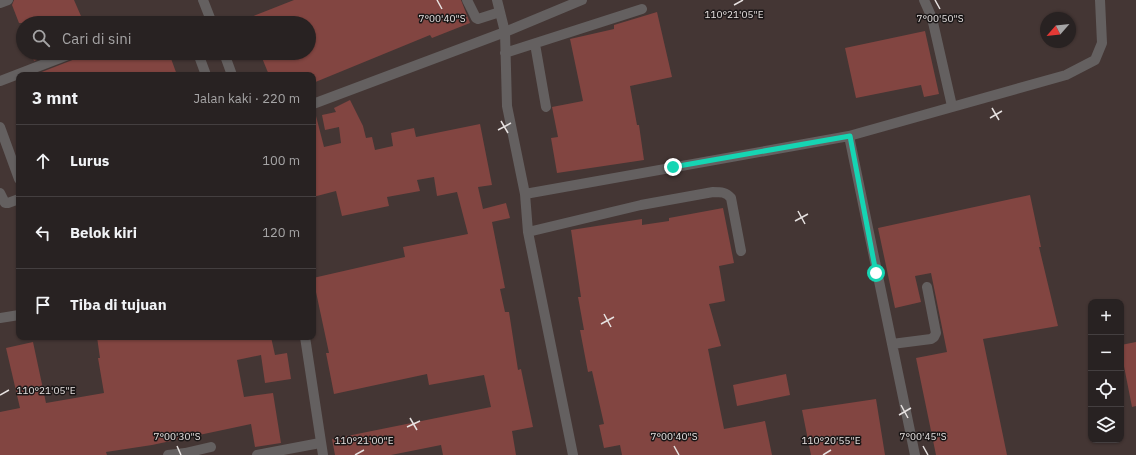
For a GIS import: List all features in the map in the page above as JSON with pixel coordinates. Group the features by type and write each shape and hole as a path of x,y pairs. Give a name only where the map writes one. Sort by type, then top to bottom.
{"lane":[{"path":"0,3 8,0"},
{"path":"203,0 209,16"},
{"path":"467,0 476,18 478,19 500,12"},
{"path":"497,0 505,32 507,106 525,194 528,232 573,455"},
{"path":"316,103 505,32 582,0"},
{"path":"924,0 932,18 952,106"},
{"path":"525,194 850,136 1066,75 1095,60 1102,42 1100,0"},
{"path":"505,53 642,9"},
{"path":"535,44 546,106"},
{"path":"23,72 55,60"},
{"path":"200,60 205,72"},
{"path":"227,60 231,72"},
{"path":"0,81 16,75"},
{"path":"0,127 16,171"},
{"path":"850,136 876,273 915,455"},
{"path":"528,232 641,206 720,192 727,193 731,198 742,251"},
{"path":"0,194 5,203 16,200"},
{"path":"892,344 931,339 936,333 927,287"},
{"path":"0,318 16,315"},
{"path":"305,340 323,455"},
{"path":"258,455 320,443"},
{"path":"168,455 185,454 211,447"}],"shaded area":[{"path":"0,0 1136,0 1136,455 0,455"}],"building":[{"path":"14,0 74,0 81,16 16,16 12,5"},
{"path":"294,0 461,0 470,23 432,38 430,35 316,82 316,72 268,72 263,60 316,60 316,16 254,16"},
{"path":"657,12 672,77 630,86 637,125 639,125 644,160 557,173 551,138 558,137 552,107 583,101 570,39 614,29 614,25"},
{"path":"925,31 939,94 924,97 921,85 856,98 845,48"},
{"path":"72,60 172,60 176,72 42,72"},
{"path":"350,100 363,126 366,138 372,137 375,150 393,146 391,133 414,128 416,137 480,124 492,185 478,187 483,209 506,203 510,218 492,222 505,288 500,289 505,312 509,312 518,370 521,369 533,427 512,431 516,455 443,455 441,445 391,455 335,455 332,439 491,407 484,375 429,385 427,374 334,394 326,353 329,353 316,292 316,277 405,257 403,247 468,234 457,192 437,196 434,177 417,180 420,191 387,197 389,206 342,216 336,191 316,196 316,116 324,147 341,143 339,127 325,130 322,115 336,112 334,108"},
{"path":"1030,195 1041,247 1039,247 1058,326 983,339 1007,455 936,455 916,358 947,352 931,273 915,276 921,302 895,308 878,228"},
{"path":"723,208 734,263 719,266 725,301 709,304 721,346 708,349 724,429 765,421 772,455 622,455 620,445 604,448 599,425 604,424 592,371 588,372 580,330 584,330 578,297 581,297 571,230 642,219 642,225 669,221 669,218"},
{"path":"97,340 272,340 275,355 287,353 291,379 265,383 261,355 237,360 244,397 273,393 281,443 255,447 251,424 152,445 106,452 107,455 0,455 0,412 20,408 6,348 33,342 46,403 104,393 98,358 100,358"},
{"path":"1136,342 1136,406 1132,407 1124,366 1124,344"},
{"path":"786,374 790,395 737,406 733,385"},
{"path":"876,399 885,455 811,455 802,410"}],"route":[{"path":"673,167 850,136 876,273"}]}
